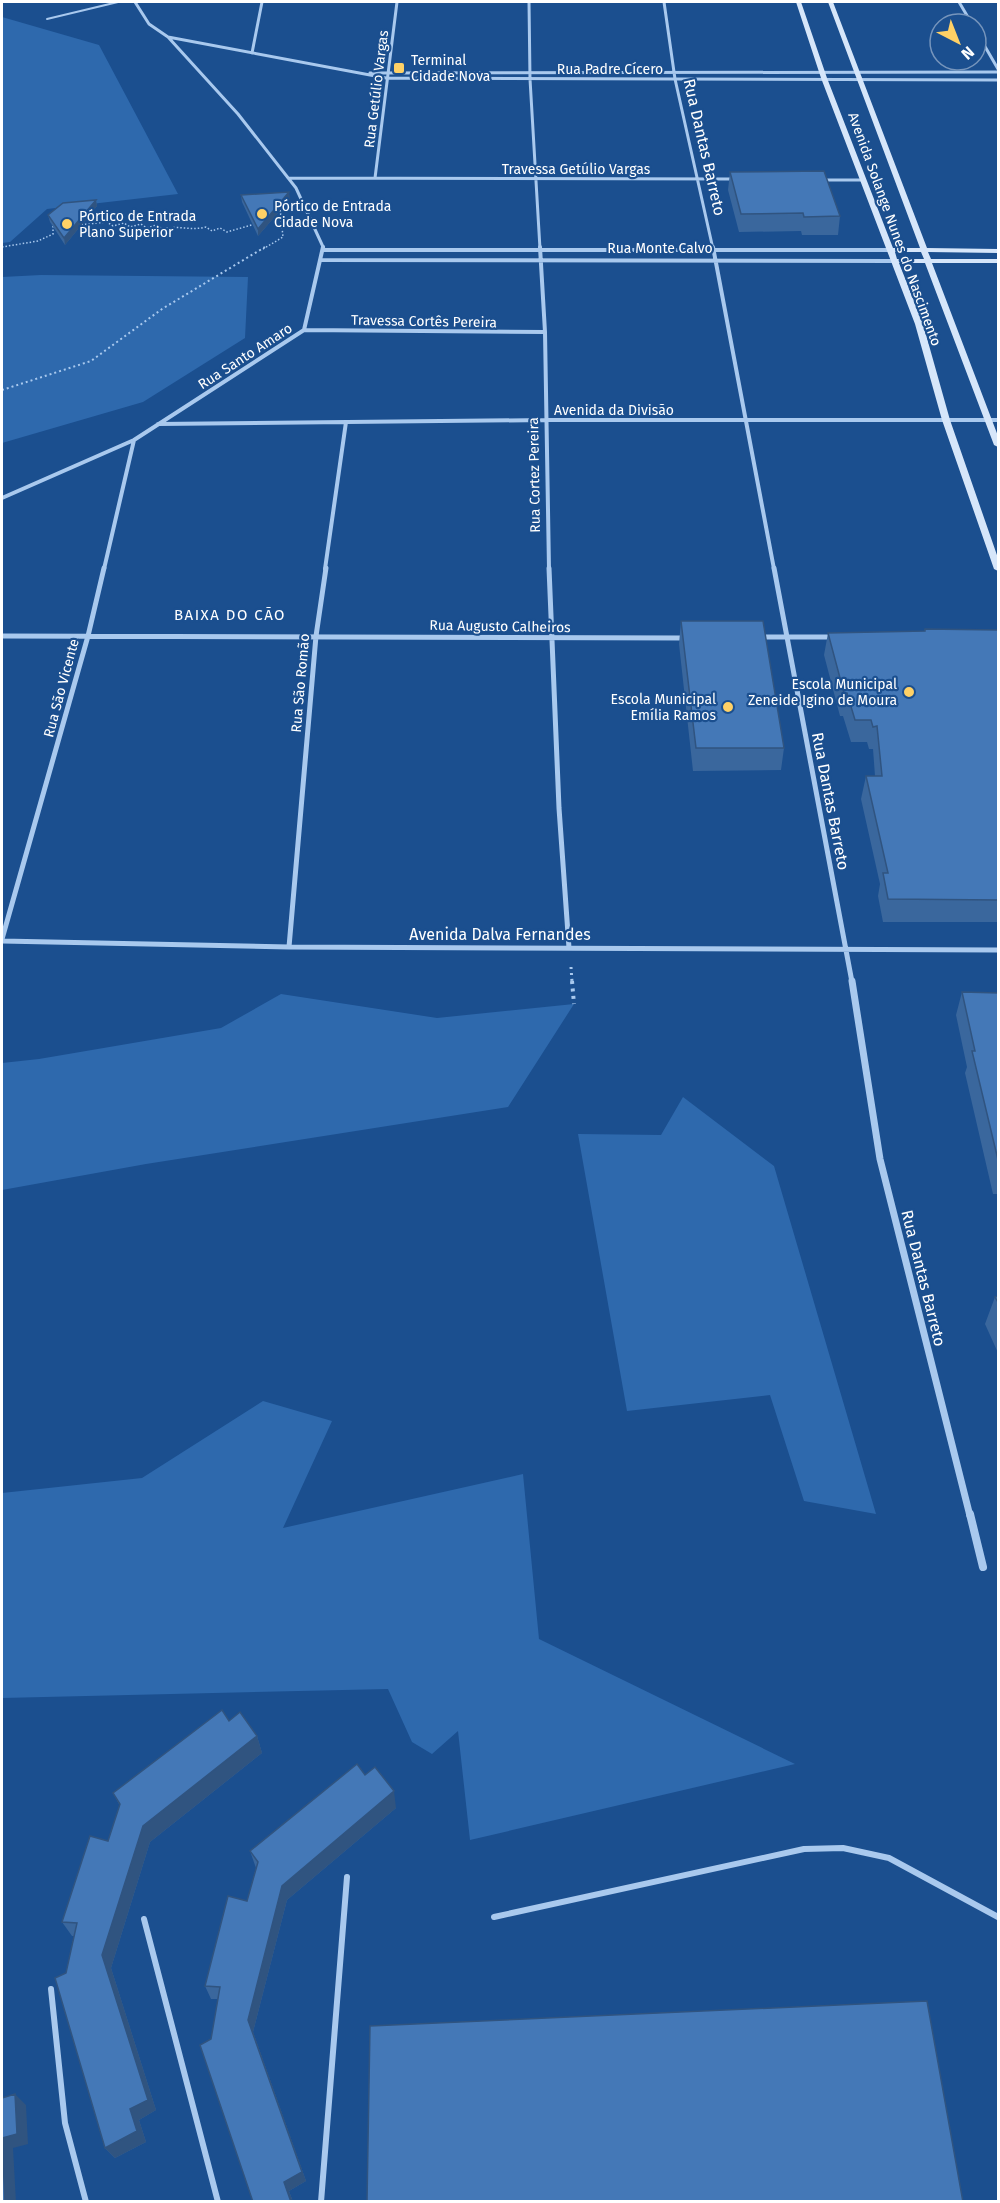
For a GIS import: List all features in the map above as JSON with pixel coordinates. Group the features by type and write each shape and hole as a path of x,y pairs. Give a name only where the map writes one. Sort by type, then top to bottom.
{"main road":[{"name":"Avenida Solange Nunes do Nascimento","path":"798,2 823,75 919,324 946,420 999,569"},
{"name":"Avenida Solange Nunes do Nascimento","path":"830,2 930,261 960,353 999,445"},
{"name":"Rua Monte Calvo","path":"890,250 999,251"},
{"name":"Rua Monte Calvo","path":"894,261 999,261"}],"street":[{"path":"135,2 149,24 168,37 237,114 296,188 324,250"},
{"path":"252,53 262,2"},
{"name":"Rua Getúlio Vargas","path":"375,178 397,2"},
{"name":"Rua Cortez Pereira","path":"529,2 535,179 542,260 546,506 559,808 569,948"},
{"name":"Rua Dantas Barreto","path":"664,2 675,80 713,249 744,421 847,949 880,1159 983,1567"},
{"name":"Rua Padre Cícero","path":"168,37 386,78 675,80 859,75 999,80"},
{"path":"988,52 999,71"},
{"name":"Rua Padre Cícero","path":"367,74 389,71 859,75 999,71"},
{"name":"Travessa Getúlio Vargas","path":"288,178 746,179"},
{"path":"816,180 864,180"},
{"name":"Rua Monte Calvo","path":"324,250 890,250"},
{"name":"Rua Santo Amaro","path":"2,498 134,440 304,330 324,250"},
{"name":"Rua Monte Calvo","path":"322,260 894,261"},
{"name":"Travessa Cortês Pereira","path":"304,330 544,332"},
{"name":"Avenida da Divisão","path":"158,424 545,420 999,420"},
{"name":"Rua São Romão","path":"289,947 316,636 346,422"},
{"name":"Rua São Vicente","path":"2,940 88,636 134,440"},
{"name":"Rua Augusto Calheiros","path":"2,636 692,638"},
{"path":"751,637 845,637"},
{"name":"Avenida Dalva Fernandes","path":"2,940 289,947 999,950"}],"lane":[{"path":"47,19 118,2"},
{"path":"494,1917 804,1849 843,1848 889,1858 999,1917"},
{"path":"321,2202 347,1877"},
{"path":"144,1919 218,2202"},
{"path":"51,1989 63,2119 71,2162 86,2202"}],"path":[{"path":"2,390 92,361 162,309 283,237 278,214 280,196 296,188"},
{"path":"72,225 107,222 113,226 124,223 130,227 141,224 147,228 156,225 163,229 188,226 194,230 206,227 212,231 220,228 228,232 252,226 258,221"},
{"path":"2,247 45,238 53,234 53,225 62,225"},
{"path":"569,948 574,1004"}],"shaded area":[{"path":"2,17 99,45 178,194 47,209 10,242 2,243"},
{"path":"41,275 248,277 245,338 143,402 2,443 2,277"},
{"path":"281,994 437,1018 574,1004 508,1107 146,1164 2,1190 2,1063 39,1059 221,1028"},
{"path":"683,1097 774,1166 876,1514 804,1501 770,1395 627,1411 578,1134 661,1135"},
{"path":"263,1401 332,1421 283,1528 523,1474 539,1639 795,1764 470,1840 458,1731 432,1754 412,1742 388,1689 2,1698 2,1493 142,1478"}],"building":[{"path":"824,171 840,216 804,217 803,213 741,214 730,172"},
{"path":"289,192 258,229 241,195"},
{"path":"96,200 64,238 48,215 63,203"},
{"name":"Escola Municipal Emília Ramos","path":"681,621 763,621 784,748 696,748"},
{"path":"925,629 999,630 999,900 888,899 883,873 888,873 866,776 882,776 877,726 873,727 871,720 855,720 847,693 844,693 828,633 925,631"},
{"path":"962,992 999,993 999,1164 972,1051 975,1051"},
{"path":"222,1710 229,1721 240,1712 257,1736 143,1826 102,1955 148,2100 130,2109 137,2131 105,2148 55,1978 66,1973 77,1923 62,1922 90,1836 108,1841 120,1804 113,1793"},
{"path":"357,1764 365,1775 375,1767 394,1791 282,1886 248,2020 302,2172 284,2182 291,2202 253,2202 200,2045 211,2039 220,1987 205,1986 228,1896 247,1901 258,1862 250,1851"},
{"path":"927,2001 963,2202 367,2202 370,2026"},
{"path":"15,2094 17,2134 2,2138 2,2098"},
{"path":"2,2138 5,2202 2,2202"}],"place":[{"name":"Terminal Cidade Nova","path":"399,68"},
{"name":"Pórtico de Entrada Cidade Nova","path":"262,214"},
{"name":"Pórtico de Entrada Plano Superior","path":"67,224"},
{"name":"Escola Municipal Zeneide Igino de Moura","path":"909,692"},
{"name":"Escola Municipal Emília Ramos","path":"728,707"}],"district":[{"name":"BAIXA DO CÃO","path":"230,615"}]}
